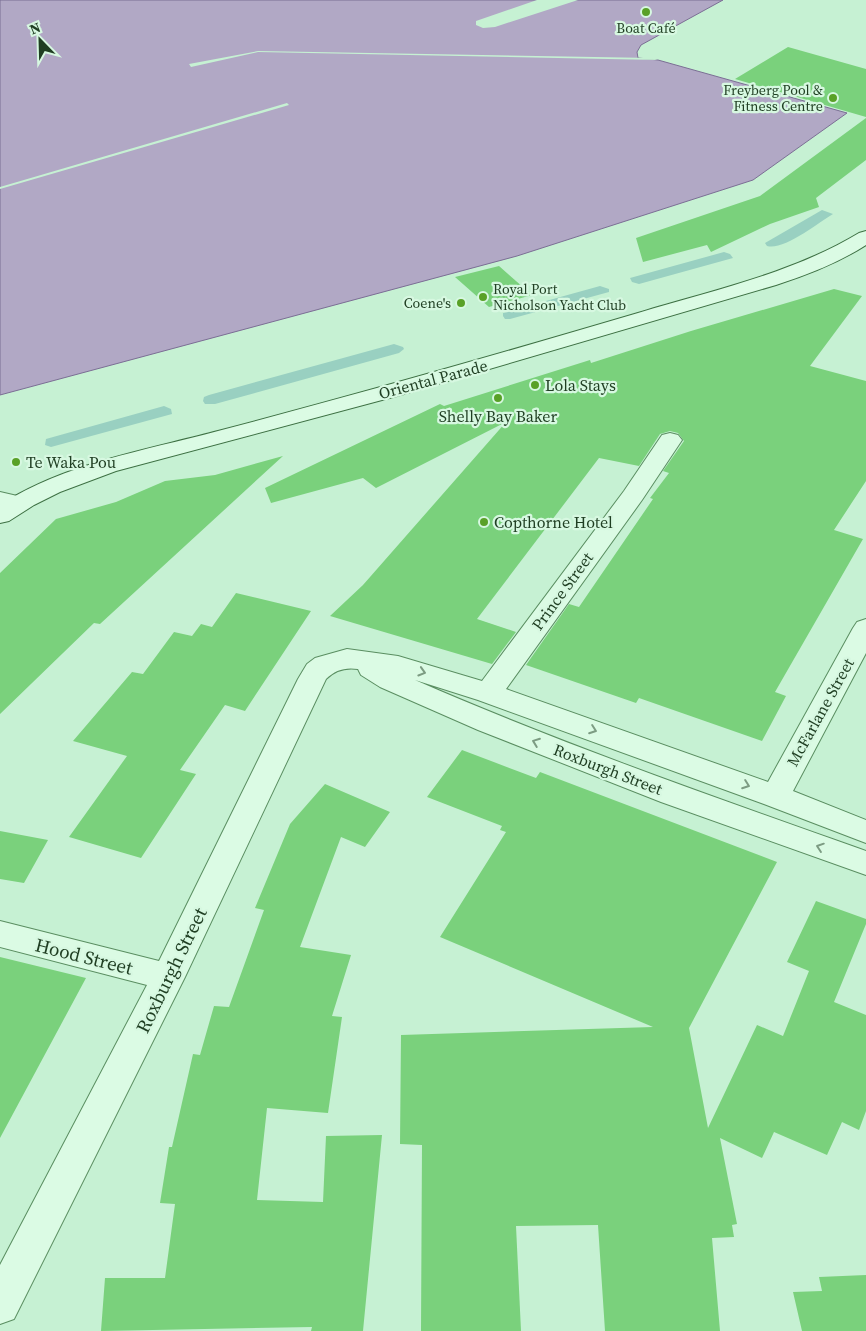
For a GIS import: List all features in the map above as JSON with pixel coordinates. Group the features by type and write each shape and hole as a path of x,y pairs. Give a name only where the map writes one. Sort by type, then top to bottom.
{"street":[{"name":"Oriental Parade","path":"6,506 66,480 111,466 511,357 784,275 845,250 866,237"},
{"name":"Prince Street","path":"488,692 633,495 670,440"},
{"name":"McFarlane Street","path":"775,796 866,628"},
{"name":"Roxburgh Street","path":"0,1305 168,977 312,679 317,671 325,665 347,658 398,665 488,692 775,796 866,832"},
{"name":"Roxburgh Street","path":"358,659 390,680 488,723 672,794 866,863"},
{"name":"Hood Street","path":"0,934 168,977"}],"shaded area":[{"path":"0,0 723,0 641,45 637,52 638,58 658,60 847,113 753,180 517,256 0,395"},
{"path":"822,210 833,214 782,244 767,246 765,243"},
{"path":"724,252 730,254 733,258 639,284 632,282 630,278"},
{"path":"600,286 609,289 609,292 510,319 505,319 503,316 503,313"},
{"path":"394,344 404,349 399,353 215,404 205,404 203,401 204,397 209,395"},
{"path":"164,406 171,409 172,414 51,447 45,445 46,439"}],"pier":[{"path":"537,0 578,0 495,27 483,28 476,25 476,21"},
{"path":"258,51 652,58 658,60 258,52 191,67 189,64"},
{"path":"287,103 289,105 0,189 0,187"}],"building":[{"name":"Freyberg Pool & Fitness Centre","path":"788,47 866,69 866,117 735,79"},
{"path":"866,118 866,160 816,198 819,207 770,224 711,252 707,245 643,262 636,238 760,196"},
{"path":"499,266 532,295 489,307 455,277"},
{"path":"834,289 862,296 810,366 866,381 866,481 834,530 863,539 775,692 786,696 762,741 639,698 636,703 526,665 569,604 579,607 653,499 650,498 669,473 663,471 684,441 678,433 670,431 660,434 639,466 599,458 477,619 516,632 492,664 330,616 363,585 506,422 376,488 363,478 271,503 265,488 440,404 444,406 590,360 591,363"},
{"path":"283,456 100,624 94,623 0,714 0,573 56,519 116,502 165,481 215,475"},
{"path":"236,593 311,611 245,711 225,705 180,770 196,774 141,858 69,837 127,756 73,741 132,672 143,674 174,632 192,636 201,624 212,627"},
{"path":"462,750 536,778 540,772 777,862 689,1028 708,1128 757,1025 783,1036 809,971 787,962 816,901 866,919 866,924 834,1002 866,1015 866,1111 859,1130 842,1122 827,1155 774,1132 762,1158 720,1138 737,1224 732,1225 734,1237 712,1238 720,1331 605,1331 598,1225 516,1226 521,1331 421,1331 422,1145 400,1144 401,1035 653,1027 440,937 506,832 500,830 502,826 427,797"},
{"path":"325,784 390,812 365,847 341,837 300,947 351,955 332,1016 342,1017 328,1113 267,1108 257,1200 323,1202 326,1136 382,1135 363,1331 311,1331 312,1327 101,1331 105,1278 165,1278 175,1204 160,1203 169,1147 172,1147 193,1054 200,1055 214,1006 229,1007 264,910 255,908 290,824"},
{"path":"0,831 48,840 24,883 0,879"},
{"path":"0,957 86,978 0,1138"},
{"path":"866,1275 866,1331 802,1331 793,1292 822,1291 819,1277"}],"place":[{"name":"Boat Café","path":"646,12"},
{"name":"Freyberg Pool & Fitness Centre","path":"833,98"},
{"name":"Royal Port Nicholson Yacht Club","path":"483,297"},
{"name":"Coene's","path":"461,303"},
{"name":"Lola Stays","path":"535,385"},
{"name":"Shelly Bay Baker","path":"498,398"},
{"name":"Te Waka Pou","path":"16,462"},
{"name":"Copthorne Hotel","path":"484,522"}]}
